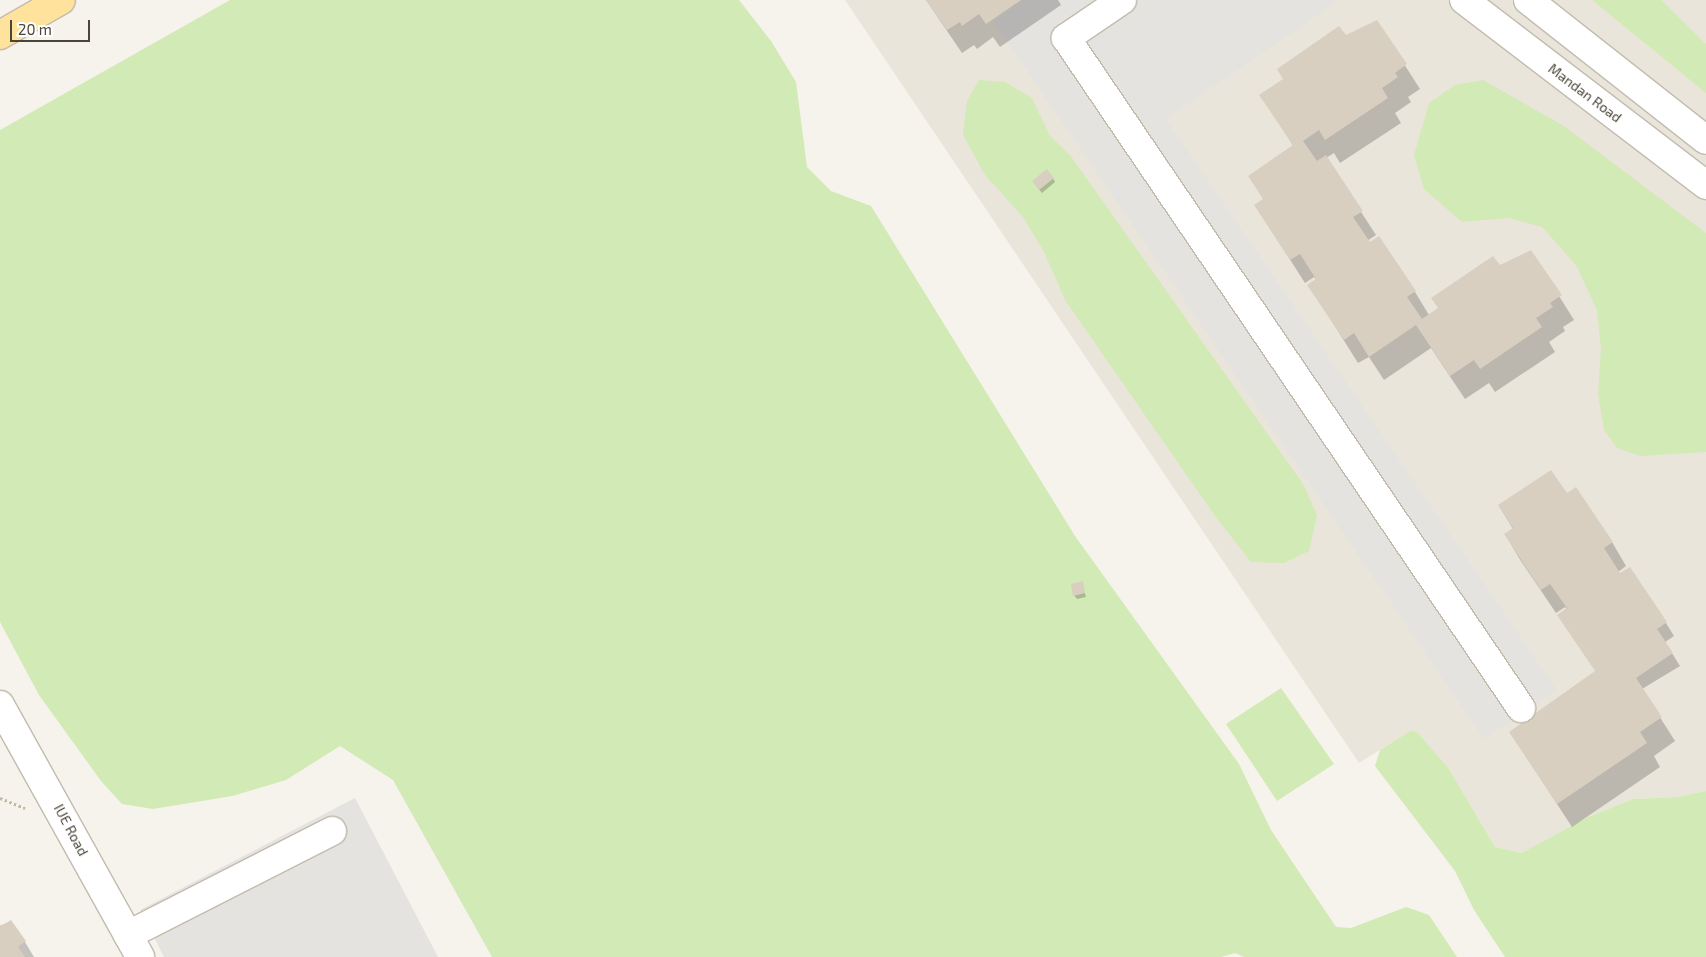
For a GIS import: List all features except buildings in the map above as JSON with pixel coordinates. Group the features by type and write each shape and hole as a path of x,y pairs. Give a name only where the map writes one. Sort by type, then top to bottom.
{"main road":[{"path":"0,35 61,0"}],"street":[{"path":"1122,0 1066,38 1521,708"},
{"name":"Mandan Road","path":"1464,0 1706,185"},
{"path":"1528,0 1706,140"},
{"name":"IUE Road","path":"0,705 134,946"},
{"path":"134,946 332,831"}],"shaded area":[{"path":"845,0 1706,0 1706,791 1677,797 1633,799 1588,817 1521,853 1495,847 1449,769 1410,731 1359,763"},
{"path":"1024,0 1340,0 1166,119 1557,690 1484,739 993,21"},
{"path":"355,798 438,957 164,957 140,910"}],"green space":[{"path":"230,0 739,0 771,41 796,82 807,167 831,191 871,206 1075,536 1239,764 1271,830 1336,927 1351,928 1406,907 1429,915 1457,957 1244,957 1235,953 1221,957 492,957 393,780 340,746 286,780 232,796 153,809 122,804 101,781 39,695 0,622 0,130"},
{"path":"1592,0 1661,0 1706,44 1706,93"},
{"path":"979,80 1005,82 1032,98 1050,136 1070,155 1303,484 1317,515 1309,551 1284,563 1251,562 1215,516 1065,300 1044,252 1023,217 985,175 963,135 967,101"},
{"path":"1483,80 1564,126 1706,233 1706,452 1640,456 1617,448 1604,430 1598,394 1601,348 1597,310 1576,265 1542,227 1509,218 1462,222 1424,189 1414,155 1429,103 1455,85"},
{"path":"1281,688 1334,764 1277,801 1226,724"},
{"path":"1410,731 1417,732 1449,769 1495,847 1521,853 1588,817 1633,799 1677,797 1706,791 1706,957 1505,957 1474,910 1455,871 1375,766 1380,750"}]}
